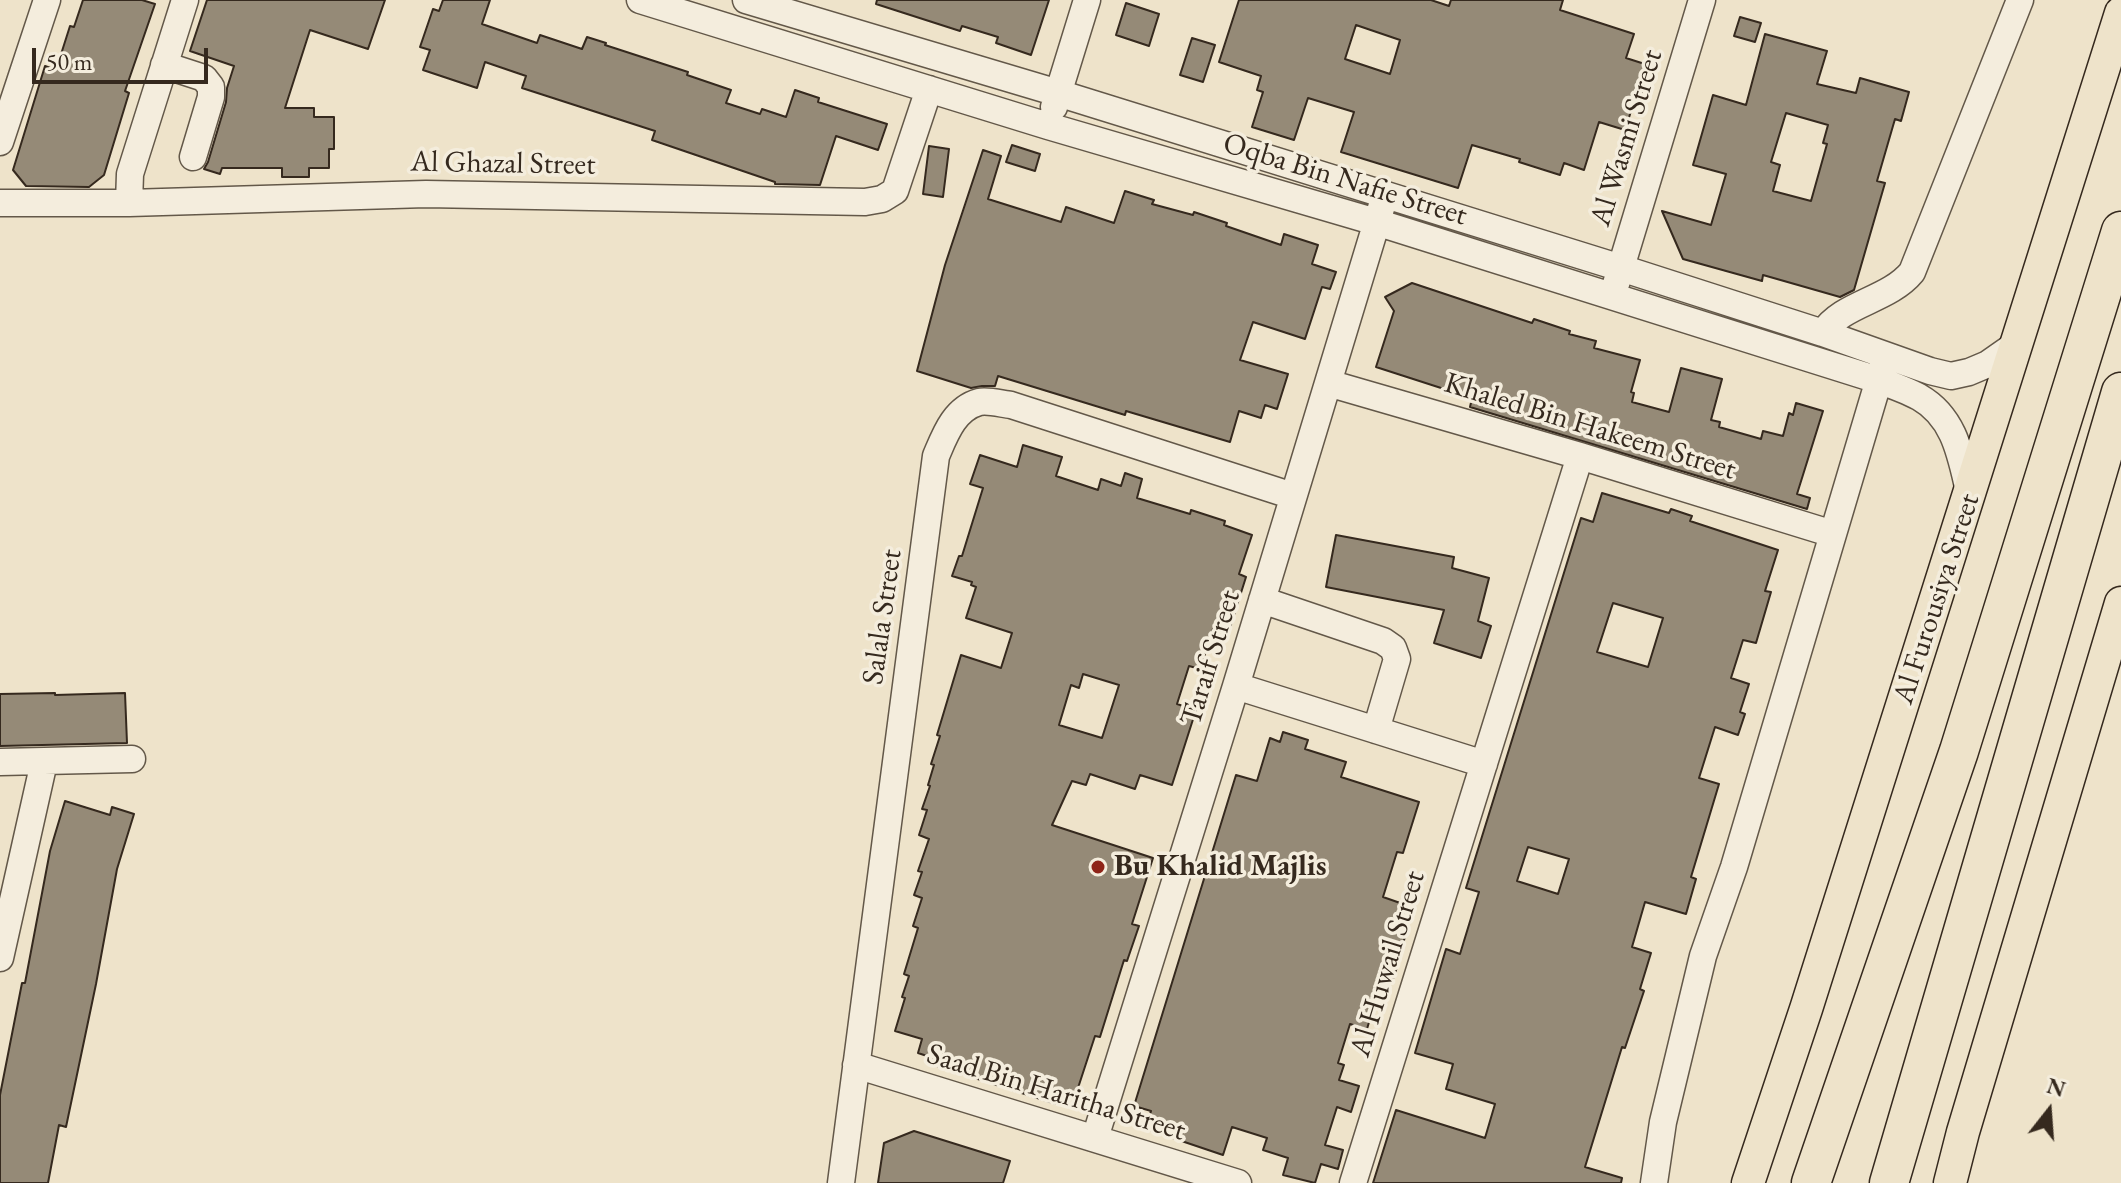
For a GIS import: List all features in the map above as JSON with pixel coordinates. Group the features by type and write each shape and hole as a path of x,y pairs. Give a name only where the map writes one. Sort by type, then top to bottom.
{"highway":[{"path":"1811,1183 1959,751 2121,231"},
{"path":"1889,1183 2121,392"}],"main road":[{"name":"Al Furousiya Street","path":"1748,1183 1970,495 2121,13"},
{"path":"1950,1183 2121,603"}],"street":[{"path":"0,142 47,0"},
{"path":"129,203 130,174 185,0"},
{"name":"Oqba Bin Nafie Street","path":"640,0 1718,328 1882,367 1951,376 1988,364 2018,343"},
{"path":"1048,126 1087,0"},
{"path":"1823,333 1838,317 1897,287 1912,272 2020,0"},
{"name":"Al Wasmi Street","path":"1612,295 1696,2"},
{"path":"761,37 766,3"},
{"name":"Oqba Bin Nafie Street","path":"766,3 1823,333 1882,367 1936,409 1948,424 1956,442 1970,495"},
{"path":"164,65 204,78 211,87 211,97 193,157"},
{"name":"Al Ghazal Street","path":"0,203 129,203 426,194 865,202 882,199 895,191 929,89"},
{"name":"Taraif Street","path":"1095,1138 1385,195"},
{"path":"1718,328 1726,302"},
{"path":"1654,1183 1663,1122 1703,956 1734,867 1882,367"},
{"name":"Khaled Bin Hakeem Street","path":"1328,383 1833,534"},
{"name":"Salala Street","path":"841,1183 936,456 947,428 961,412 980,402 1011,405 1293,496"},
{"name":"Al Huwail Street","path":"1353,1183 1580,456"},
{"path":"1262,600 1383,641 1393,648 1397,659 1376,730"},
{"path":"1236,686 1484,764"},
{"path":"0,762 132,759"},
{"path":"0,958 44,762"},
{"name":"Saad Bin Haritha Street","path":"856,1065 1238,1183"}],"building":[{"path":"83,0 142,0 155,4 125,91 129,93 104,175 89,187 26,186 13,170 45,66 56,70 70,26 74,27"},
{"path":"207,0 385,0 368,49 310,30 285,108 314,108 314,117 334,117 334,149 329,149 329,168 309,168 309,177 282,177 282,168 222,168 220,174 204,169 234,66 190,51"},
{"path":"443,0 490,0 482,24 537,43 540,35 582,49 587,37 606,43 731,90 726,103 760,114 762,109 786,117 795,90 819,98 818,102 887,124 878,150 836,136 820,185 775,184 652,140 655,131 522,88 526,76 485,62 477,88 423,70 430,50 420,47 433,9 439,11"},
{"path":"877,0 1049,0 1031,55 996,43 998,37 962,26 960,31 876,4"},
{"path":"1239,0 1431,0 1449,6 1451,0 1563,0 1560,10 1634,34 1626,58 1651,66 1625,130 1599,122 1584,170 1564,163 1560,175 1472,145 1458,188 1341,152 1354,112 1308,98 1294,140 1252,127 1263,92 1257,90 1261,76 1219,62","holes":["1356,25 1400,40 1390,74 1345,59"]},
{"path":"1126,3 1159,14 1149,46 1116,35"},
{"path":"1740,17 1761,23 1755,42 1734,36"},
{"path":"1765,34 1827,51 1817,84 1856,93 1860,78 1909,92 1901,121 1895,119 1877,181 1885,183 1854,290 1840,297 1763,275 1762,281 1683,259 1662,211 1711,225 1726,174 1693,165 1713,95 1746,105","holes":["1786,113 1828,125 1823,143 1827,144 1811,201 1773,191 1780,165 1771,162"]},
{"path":"1192,38 1215,45 1203,82 1180,75"},
{"path":"1012,145 1040,154 1035,171 1006,162"},
{"path":"929,146 949,149 943,197 923,194"},
{"path":"983,150 1001,156 988,199 1061,222 1066,207 1114,223 1125,191 1154,200 1152,204 1193,215 1194,212 1281,245 1284,234 1318,245 1312,264 1336,272 1330,289 1322,287 1305,339 1253,322 1240,360 1288,374 1277,409 1265,405 1261,418 1239,411 1230,442 1126,411 1125,415 998,376 995,386 971,388 917,371 945,265"},
{"path":"1412,283 1532,323 1534,319 1570,331 1569,334 1596,341 1594,348 1640,360 1631,392 1634,393 1632,402 1669,412 1681,368 1722,379 1711,420 1720,422 1719,427 1761,439 1763,431 1783,436 1789,413 1793,415 1796,403 1823,411 1797,494 1810,498 1807,509 1470,407 1472,398 1376,367 1394,311 1385,297"},
{"path":"1023,445 1062,457 1056,476 1098,490 1101,479 1121,486 1125,473 1142,479 1137,498 1190,514 1191,510 1225,521 1224,525 1252,535 1239,574 1246,577 1228,634 1213,629 1200,669 1189,666 1177,704 1196,710 1172,785 1140,775 1135,789 1090,774 1086,785 1072,781 1052,825 1153,858 1132,924 1139,926 1127,961 1124,960 1100,1037 1095,1036 1077,1091 1056,1104 937,1066 939,1060 918,1053 922,1039 895,1031 909,976 904,974 918,928 913,926 922,898 914,895 929,839 919,835 927,810 922,809 930,786 934,765 931,764 940,736 937,735 961,655 1001,668 1012,633 966,618 976,587 971,585 972,582 952,576 959,556 962,556 983,488 970,484 980,455 1017,467","holes":["1083,674 1119,685 1102,738 1059,725 1071,685 1079,688"]},
{"path":"1602,493 1669,513 1671,509 1692,516 1690,521 1778,550 1765,591 1771,592 1756,643 1743,640 1731,678 1749,684 1740,712 1745,714 1738,735 1715,727 1699,778 1719,784 1691,877 1696,879 1686,914 1645,902 1632,947 1651,953 1640,989 1644,991 1625,1048 1622,1047 1585,1167 1622,1178 1621,1183 1373,1183 1396,1110 1485,1138 1495,1104 1446,1089 1453,1064 1415,1053 1446,949 1460,954 1479,892 1466,888 1581,518 1593,522","holes":["1613,603 1663,618 1648,667 1597,652","1528,847 1569,859 1558,894 1517,881"]},
{"path":"1336,535 1454,557 1452,568 1489,578 1478,621 1491,626 1481,658 1434,643 1444,610 1326,587"},
{"path":"125,693 127,743 0,746 0,694"},
{"path":"1283,732 1308,740 1305,749 1346,762 1341,777 1419,802 1403,853 1397,852 1383,897 1406,905 1397,933 1405,936 1400,958 1392,982 1382,978 1367,1029 1350,1024 1338,1063 1344,1065 1339,1080 1359,1086 1351,1112 1337,1107 1325,1145 1343,1150 1338,1169 1321,1164 1315,1183 1283,1175 1288,1158 1263,1150 1267,1138 1232,1127 1223,1155 1146,1129 1151,1111 1134,1106 1236,775 1257,781 1270,738 1280,742"},
{"path":"65,801 110,815 112,807 134,814 117,869 66,1127 59,1125 48,1183 0,1183 0,1095 50,851"},
{"path":"914,1131 1010,1161 1003,1183 878,1183 884,1143"}],"place":[{"name":"Bu Khalid Majlis","path":"1098,867"}]}
